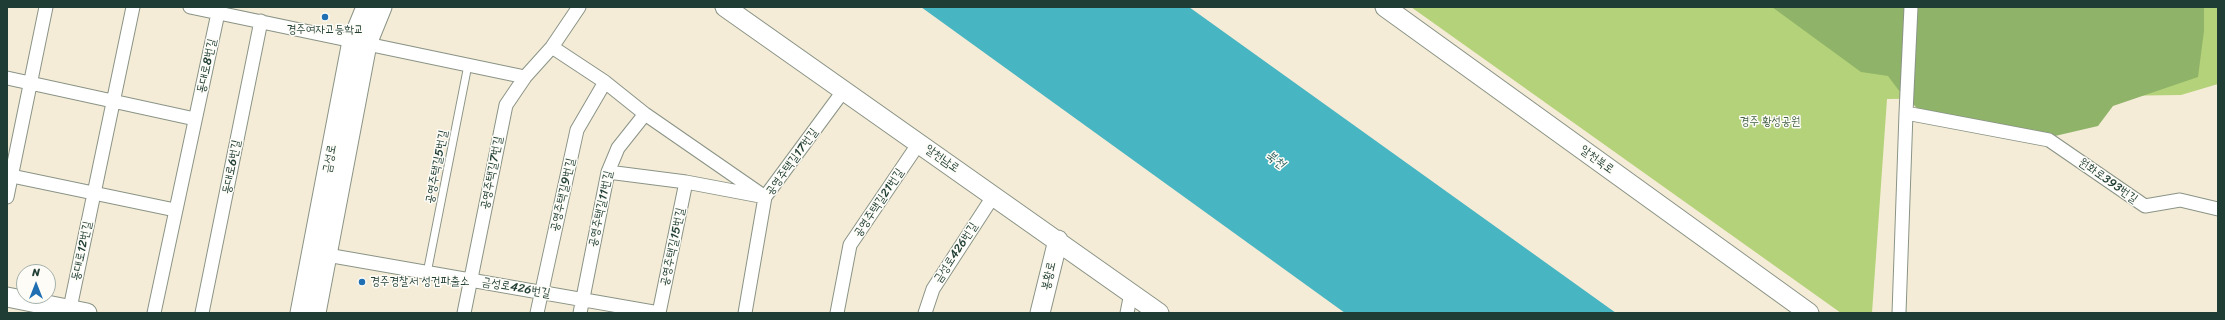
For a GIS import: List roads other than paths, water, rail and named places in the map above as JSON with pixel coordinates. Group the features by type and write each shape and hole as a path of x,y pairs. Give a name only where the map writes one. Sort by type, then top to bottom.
{"street":[{"path":"7,197 9,176 46,7"},
{"name":"동대로12번길","path":"75,312 94,193 133,7"},
{"path":"190,7 525,77"},
{"name":"금성로","path":"300,313 366,7"},
{"name":"금성로","path":"316,313 327,255 359,42 382,7"},
{"name":"공영주택길7번길","path":"464,313 506,105 525,77 552,47 579,7"},
{"name":"알천남로","path":"725,7 1058,240 1159,313"},
{"name":"알천북로","path":"1385,7 1809,313"},
{"path":"1899,313 1911,7"},
{"name":"동대로8번길","path":"154,313 218,13"},
{"name":"동대로6번길","path":"202,313 261,21"},
{"path":"552,47 605,82 645,114 765,197"},
{"path":"7,78 195,118"},
{"name":"공영주택길9번길","path":"536,313 577,130 605,82"},
{"name":"공영주택길17번길","path":"745,313 765,197 844,90"},
{"name":"원화로393번길","path":"1906,112 2049,140 2145,206 2180,200 2218,209"},
{"name":"공영주택길11번길","path":"580,313 608,172 618,148 645,114"},
{"name":"공영주택길21번길","path":"838,313 850,245 919,143"},
{"path":"608,172 686,182 765,197"},
{"path":"9,176 175,210"},
{"name":"공영주택길15번길","path":"659,313 686,182"},
{"name":"금성로426번길","path":"925,313 933,289 994,195"},
{"name":"봉황로","path":"1040,313 1058,240"},
{"name":"금성로426번길","path":"327,255 659,313"},
{"path":"1127,313 1131,293"},
{"path":"7,297 75,312"}],"lane":[{"name":"공영주택길5번길","path":"427,273 468,65"}],"water":[{"name":"북천","path":"921,7 1189,7 1616,313 1345,313"}],"place":[{"name":"경주여자고등학교","path":"325,17"},
{"name":"경주경찰서 성건파출소","path":"362,282"}],"park label":[{"name":"경주 황성공원","path":"1770,122"}]}
